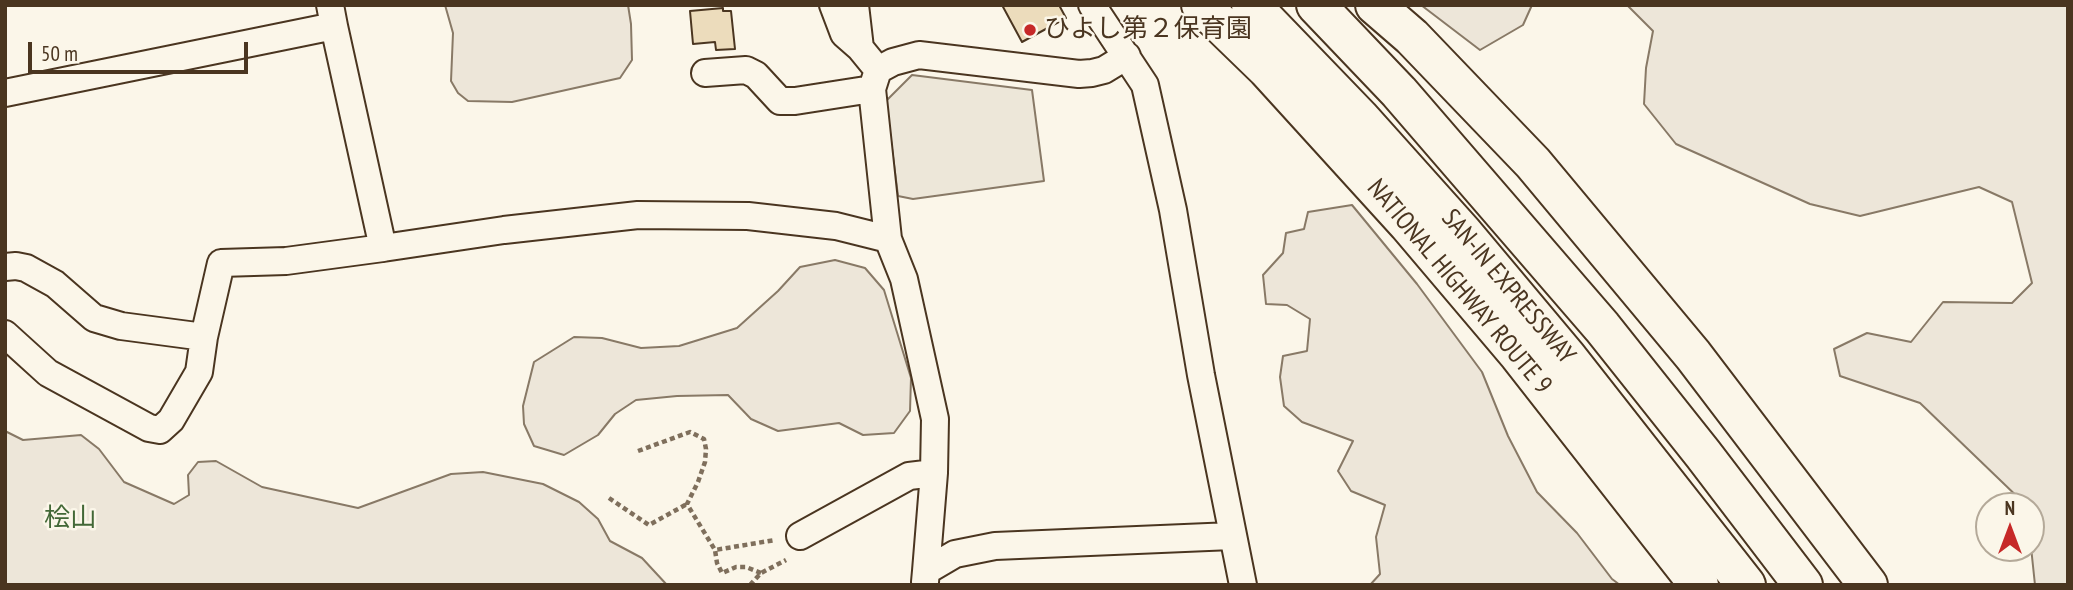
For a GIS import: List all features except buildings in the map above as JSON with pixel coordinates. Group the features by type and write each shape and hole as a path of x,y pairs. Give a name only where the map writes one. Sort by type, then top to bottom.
{"highway":[{"name":"NATIONAL HIGHWAY ROUTE 9","path":"1201,5 1267,69 1408,224 1519,355 1699,585"},
{"name":"SAN-IN EXPRESSWAY","path":"1251,5 1360,118 1463,233 1567,357 1746,585"},
{"name":"SAN-IN EXPRESSWAY","path":"1316,5 1399,92 1602,327 1803,585"},
{"path":"1375,5 1412,37 1533,163 1693,355 1868,585"}],"street":[{"path":"833,5 844,34 860,48"},
{"path":"855,5 860,48 875,80 888,239 904,279 935,419 934,473 925,578"},
{"path":"1092,5 1146,85 1173,210 1201,375 1243,585"},
{"path":"5,93 332,16 383,248"},
{"path":"705,73 746,70 757,75 780,101 795,101 875,80 893,62 919,55 1092,73 1104,70 1127,56"},
{"path":"5,334 48,373 149,428 160,429 171,420 199,372 221,263 286,261 504,230 638,215 748,216 836,226 888,239"},
{"path":"5,267 26,268 55,284 94,318 121,326 204,337"},
{"path":"800,536 909,476 934,473"},
{"path":"925,578 955,554 995,546 1232,536"}],"path":[{"path":"609,498 649,525 687,504 705,462 704,439 690,432 638,452"},
{"path":"687,504 715,550 722,573 736,567 761,572"},
{"path":"715,550 800,536"}],"green space":[{"path":"445,5 628,5 632,60 620,78 512,102 468,101 458,93 451,81 453,33"},
{"path":"1421,5 1532,5 1523,25 1480,50"},
{"path":"1627,5 2068,5 2068,585 2035,585 2033,562 2045,562 2045,492 2012,492 1920,403 1840,376 1834,349 1867,333 1911,342 1943,302 2012,303 2032,283 2012,202 1979,187 1860,216 1810,204 1676,144 1644,104 1646,68 1653,31"},
{"path":"1352,205 1417,284 1482,372 1508,436 1537,492 1577,533 1612,579 1620,585 1370,585 1380,574 1376,537 1385,505 1351,491 1338,471 1353,441 1302,422 1284,406 1280,377 1283,356 1307,351 1310,319 1287,305 1266,304 1263,275 1283,253 1286,233 1304,229 1308,212"},
{"path":"835,260 865,268 884,290 911,378 910,411 894,433 863,435 839,423 778,431 751,419 728,395 677,396 636,400 615,414 598,435 564,455 534,446 524,424 523,406 534,362 574,337 602,338 641,348 679,346 737,328 800,267"},
{"name":"桧山","path":"5,431 23,440 81,435 99,449 124,482 174,504 189,495 188,475 198,462 216,461 262,487 358,508 451,474 483,472 543,484 579,502 598,519 610,541 642,558 667,585 5,585"}],"shaded area":[{"path":"912,75 1032,90 1044,181 913,199 898,196 886,101"}],"place":[{"name":"ひよし第２保育園","path":"1030,30"}]}
